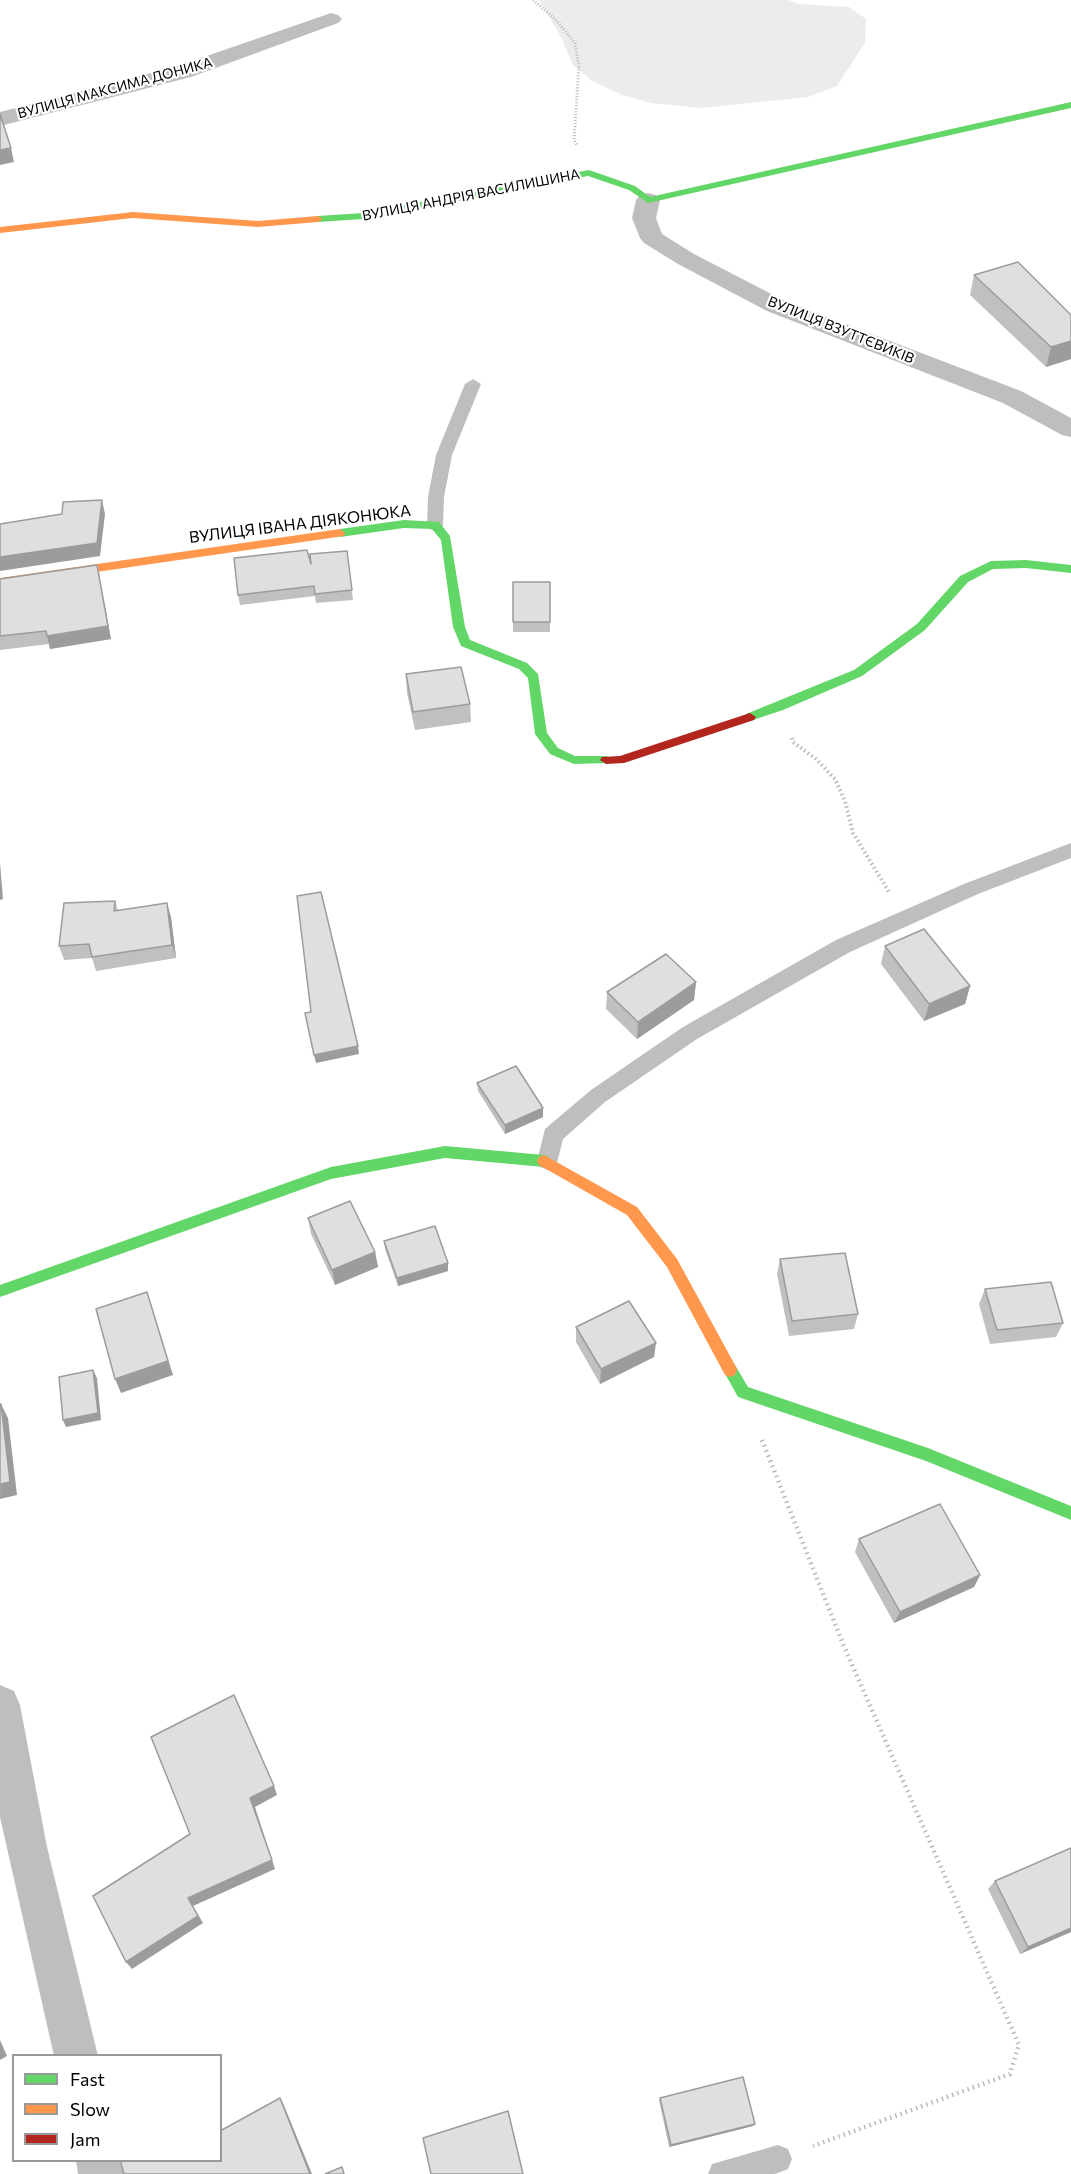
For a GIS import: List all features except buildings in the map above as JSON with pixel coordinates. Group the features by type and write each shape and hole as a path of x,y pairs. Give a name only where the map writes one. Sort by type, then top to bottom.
{"street":[{"name":"ВУЛИЦЯ МАКСИМА ДОНИКА","path":"0,119 183,72 331,19"},
{"path":"648,200 1071,105"},
{"name":"ВУЛИЦЯ АНДРІЯ ВАСИЛИШИНА","path":"0,230 133,215 258,224 363,216 589,173 632,188 648,200"},
{"name":"ВУЛИЦЯ ВЗУТТЄВИКІВ","path":"648,200 644,218 652,238 686,259 776,306 1012,397 1071,429"},
{"name":"ВУЛИЦЯ ІВАНА ДІЯКОНЮКА","path":"0,582 404,524 435,525 446,539 459,627 465,643 523,666 534,677 541,734 554,751 574,760 620,760 779,707 858,673 921,627 964,579 991,565 1026,564 1071,570"},
{"path":"0,1291 331,1173 445,1152 548,1161 632,1211 672,1263 743,1392 928,1455 1071,1513"},
{"path":"0,1705 26,1847 75,2054"}],"lane":[{"path":"435,525 436,497 444,455 473,384"},
{"path":"548,1161 553,1135 598,1096 690,1033 843,946 1071,850"},
{"path":"722,2174 778,2159"}],"path":[{"path":"533,0 556,20 575,43 579,66 574,140 589,173"},
{"path":"779,707 790,728 793,742 816,759 835,779 845,801 853,833 861,848 872,861 887,889 909,917"},
{"path":"743,1392 843,1644 1019,2044 1010,2074 778,2159"}],"shaded area":[{"path":"539,0 788,0 799,4 849,7 866,19 865,43 837,86 808,97 702,108 651,103 622,95 592,81 573,65 559,33"}],"traffic: fast":[{"path":"318,219 363,216 589,173 632,188 648,200 1071,105"},
{"path":"340,533 404,524 435,525 446,539 459,627 465,643 523,666 534,677 541,734 554,751 574,760 606,760"},
{"path":"750,717 858,673 921,627 964,579 991,565 1026,564 1071,569"},
{"path":"0,1291 331,1173 445,1152 544,1161"},
{"path":"730,1370 743,1392 928,1455 1071,1513"}],"traffic: slow":[{"path":"0,230 133,215 258,224 318,219"},
{"path":"0,582 340,533"},
{"path":"544,1161 632,1211 672,1263 730,1370"}],"traffic: jam":[{"path":"606,760 620,760 750,717"}]}
